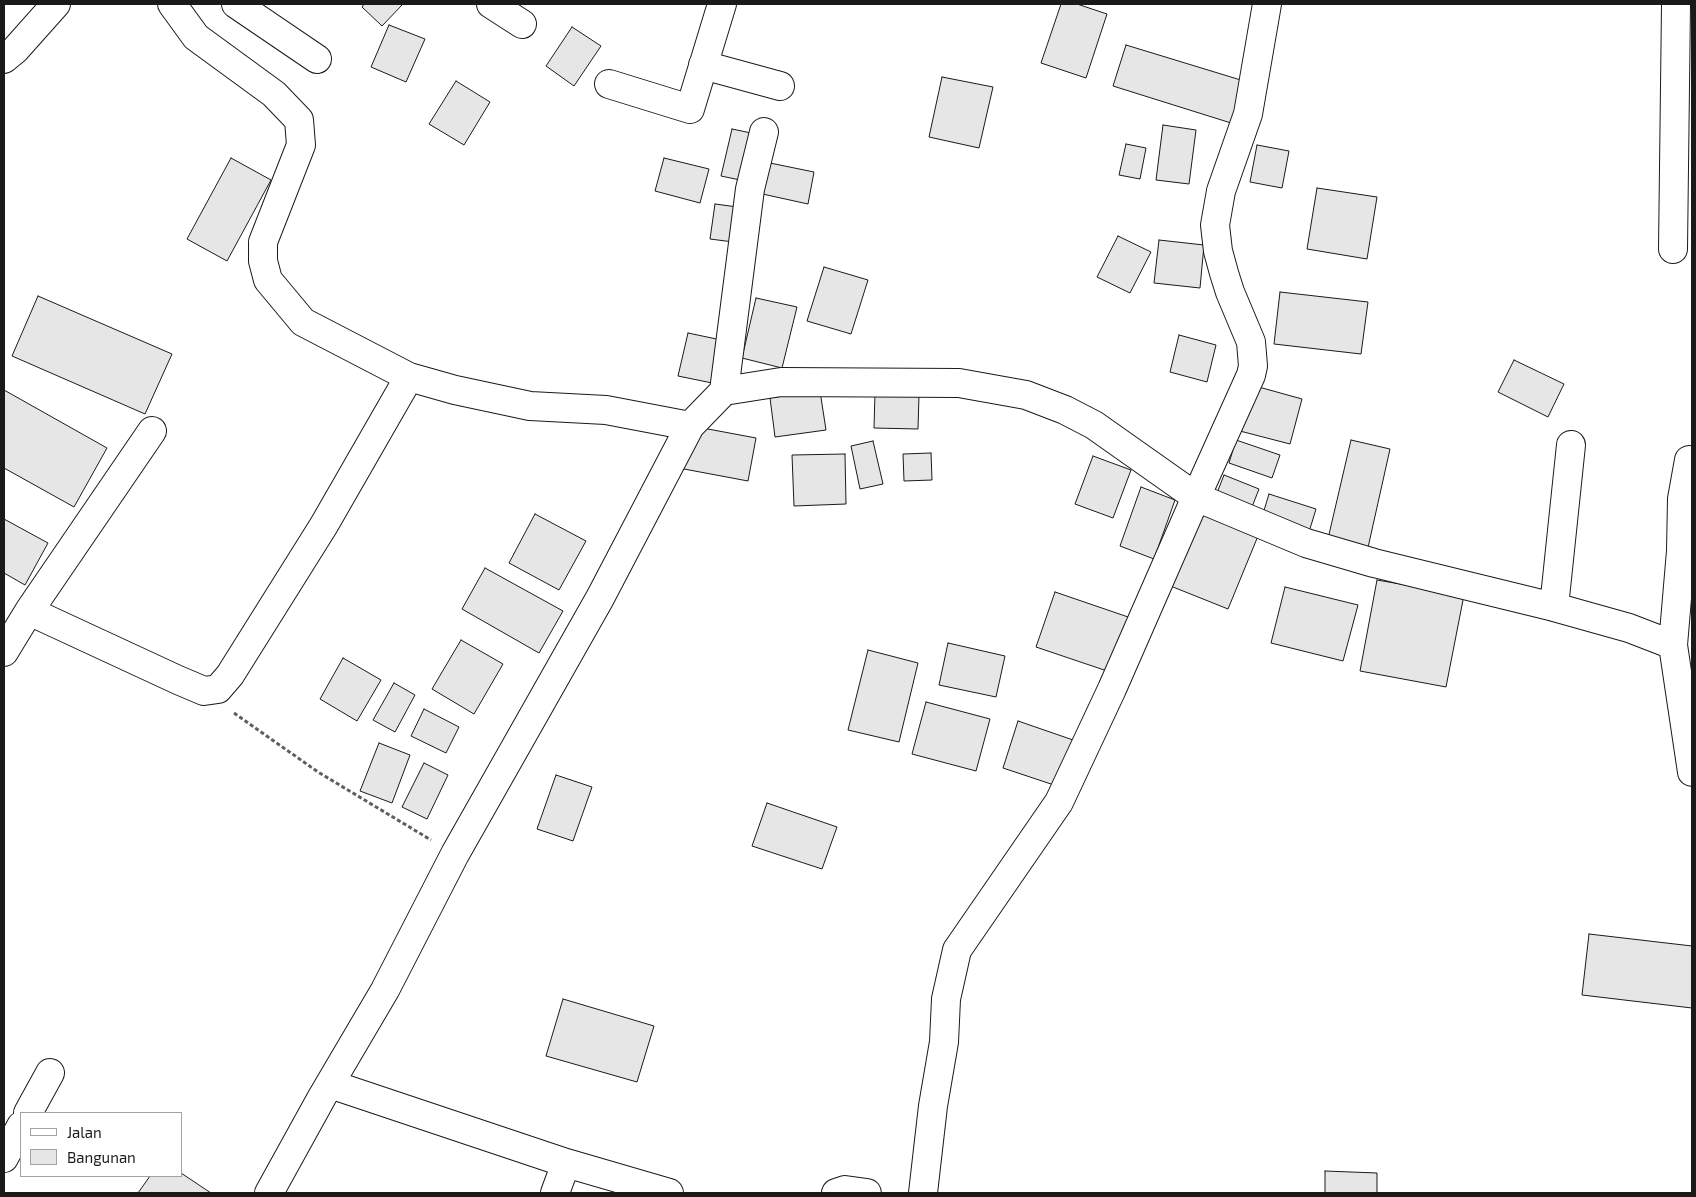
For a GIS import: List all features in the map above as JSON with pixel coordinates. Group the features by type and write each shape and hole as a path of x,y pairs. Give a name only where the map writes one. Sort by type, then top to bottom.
{"street":[{"path":"4,59 15,50 56,4"},
{"path":"172,4 196,37 274,94 299,120 301,144 263,242 263,261 268,280 303,322 409,376 455,390 521,404 606,410 690,426"},
{"path":"236,4 317,59"},
{"path":"491,4 522,24"},
{"path":"609,84 690,109 722,4"},
{"path":"923,1193 933,1106 944,1042 946,999 957,950 1059,802 1112,689 1196,497 1252,376 1251,342 1224,273 1218,251 1216,225 1221,191 1248,114 1267,4"},
{"path":"1673,249 1680,7"},
{"path":"703,65 780,86"},
{"path":"724,392 750,189 764,132"},
{"path":"29,611 204,692 218,689 230,675 324,525 409,376"},
{"path":"269,1193 385,990 455,854 600,598 690,426 724,392 781,382 959,383 1026,395 1065,410 1094,425 1196,497 1306,543 1374,564 1554,607 1629,628 1673,645"},
{"path":"4,652 29,611 152,431"},
{"path":"1554,607 1572,445"},
{"path":"1689,460 1682,500 1681,552 1673,645 1692,772"},
{"path":"29,1112 50,1073"},
{"path":"330,1084 566,1163 669,1193"},
{"path":"4,1158 20,1128"},
{"path":"555,1193 566,1163"},
{"path":"836,1193 845,1190 867,1193"}],"path":[{"path":"204,692 318,772 455,854"}],"building":[{"path":"364,4 402,5 382,26 362,7"},
{"path":"1061,4 1077,4 1107,14 1086,78 1041,63"},
{"path":"389,25 425,39 406,82 371,67"},
{"path":"572,27 601,46 574,86 546,66"},
{"path":"1126,45 1244,81 1231,123 1113,86"},
{"path":"942,77 993,87 979,148 929,137"},
{"path":"456,81 490,102 464,145 429,124"},
{"path":"1163,125 1196,130 1189,184 1156,180"},
{"path":"732,129 756,134 745,181 721,176"},
{"path":"1126,144 1146,148 1140,179 1119,175"},
{"path":"1257,145 1289,151 1282,188 1250,182"},
{"path":"231,158 271,180 227,261 187,239"},
{"path":"664,158 709,169 700,203 655,191"},
{"path":"765,162 814,172 808,204 758,193"},
{"path":"1317,188 1377,197 1367,259 1307,249"},
{"path":"715,204 745,208 741,243 710,239"},
{"path":"1118,236 1151,252 1130,293 1097,277"},
{"path":"1159,240 1204,245 1200,288 1154,283"},
{"path":"824,267 868,280 851,334 807,321"},
{"path":"1280,292 1368,302 1361,354 1274,344"},
{"path":"38,296 172,354 145,414 12,356"},
{"path":"756,298 797,307 782,368 742,358"},
{"path":"688,333 726,341 717,384 678,376"},
{"path":"1179,335 1216,345 1207,382 1170,372"},
{"path":"1514,360 1564,384 1548,417 1498,392"},
{"path":"1248,384 1302,399 1290,444 1236,430"},
{"path":"4,390 107,448 74,507 4,468"},
{"path":"820,391 826,430 775,437 770,398"},
{"path":"875,393 919,395 918,429 874,428"},
{"path":"692,426 756,438 748,481 684,469"},
{"path":"1236,440 1280,455 1272,478 1229,463"},
{"path":"1351,440 1390,449 1367,552 1327,543"},
{"path":"873,441 883,484 860,489 851,446"},
{"path":"931,453 932,480 904,481 903,454"},
{"path":"845,454 846,504 794,506 792,455"},
{"path":"1093,456 1131,470 1113,518 1075,504"},
{"path":"1224,475 1259,489 1250,512 1215,498"},
{"path":"1141,487 1175,500 1154,559 1120,546"},
{"path":"1269,494 1316,509 1309,532 1262,517"},
{"path":"1198,511 1258,536 1228,609 1168,585"},
{"path":"535,514 586,541 559,590 509,563"},
{"path":"4,519 48,543 25,585 4,573"},
{"path":"485,568 563,611 539,653 462,609"},
{"path":"1377,580 1464,595 1446,687 1360,671"},
{"path":"1285,587 1358,605 1343,661 1271,643"},
{"path":"1055,592 1134,619 1116,674 1036,647"},
{"path":"461,640 503,664 474,714 432,689"},
{"path":"948,643 1005,656 996,697 939,685"},
{"path":"868,650 918,663 899,742 848,730"},
{"path":"343,658 381,680 357,721 320,699"},
{"path":"394,683 415,695 395,732 373,720"},
{"path":"926,702 990,719 976,771 912,754"},
{"path":"424,709 459,727 446,753 411,736"},
{"path":"1018,721 1076,741 1060,787 1003,768"},
{"path":"379,743 410,755 392,803 360,791"},
{"path":"424,763 448,775 427,819 402,807"},
{"path":"556,775 592,787 573,841 537,829"},
{"path":"767,803 837,827 822,869 752,846"},
{"path":"1589,934 1692,946 1692,1008 1582,995"},
{"path":"563,999 654,1026 637,1082 546,1056"},
{"path":"1325,1171 1377,1173 1377,1193 1325,1193"},
{"path":"182,1174 211,1193 138,1193 149,1177 182,1177"}]}
